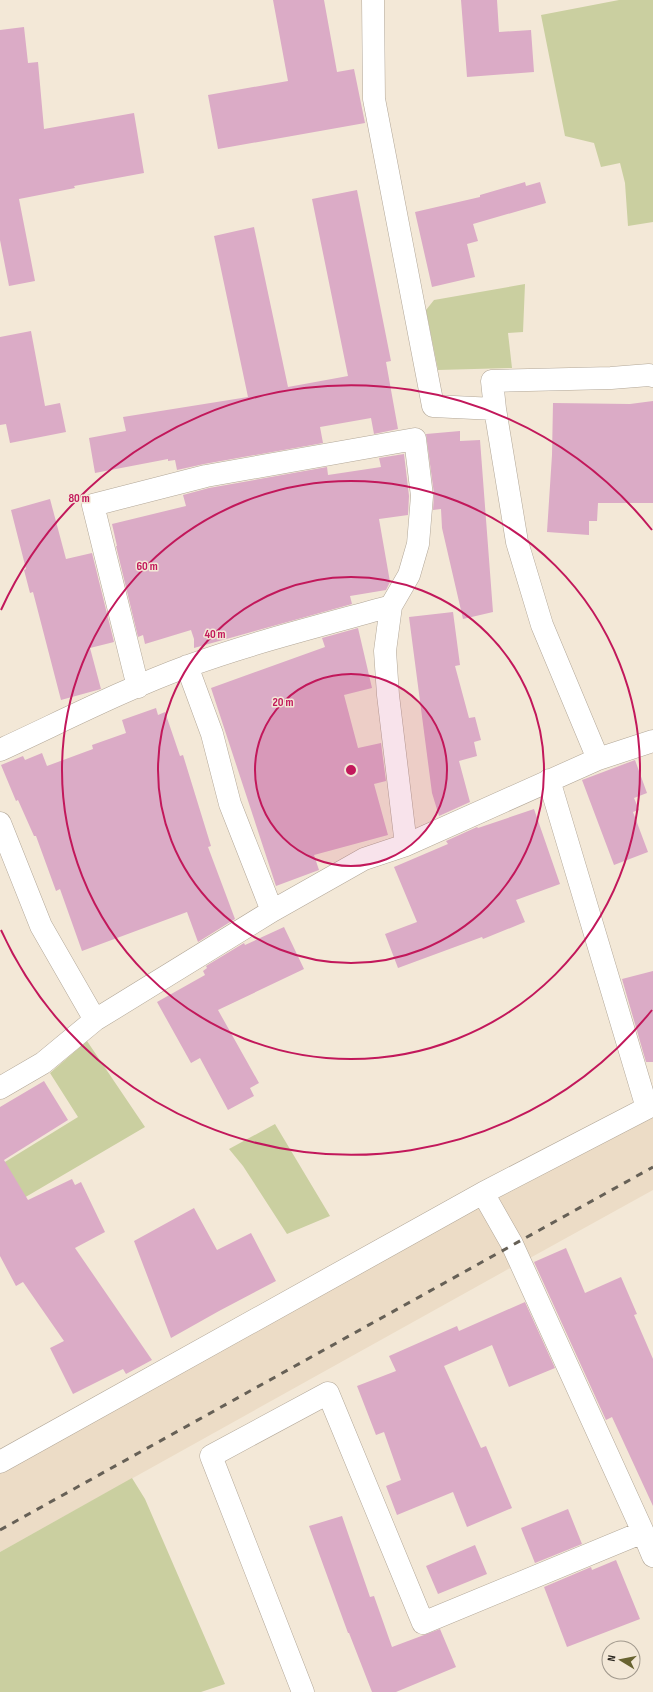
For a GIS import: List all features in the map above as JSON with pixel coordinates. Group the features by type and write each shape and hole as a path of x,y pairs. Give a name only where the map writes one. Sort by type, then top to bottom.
{"street":[{"path":"373,0 374,99 433,406 495,410"},
{"path":"598,759 542,625 517,542 495,410 492,381 653,376"},
{"path":"138,687 93,505 206,476 415,439 422,496 418,544 409,575 391,606 385,651 388,695 406,845"},
{"path":"0,750 187,666 280,636 391,606"},
{"path":"187,666 212,734 230,804 272,911"},
{"path":"0,1088 43,1063 95,1020 272,911 364,859 406,845 548,780 598,759 653,741"},
{"path":"0,1462 483,1193 647,1108 548,780"},
{"path":"0,823 41,926 95,1020"},
{"path":"483,1193 512,1244 653,1556"},
{"path":"302,1692 211,1456 328,1393 423,1622 643,1532"}],"shaded area":[{"path":"653,1114 653,1190 530,1258 495,1194"},
{"path":"477,1208 484,1213 512,1267 0,1552 0,1469"}],"green space":[{"path":"619,0 653,0 653,222 628,226 625,183 620,163 601,167 594,143 565,136 541,15"},
{"path":"525,284 523,332 508,333 512,368 438,370 426,310 434,300"},
{"path":"87,1041 145,1127 0,1212 0,1165 78,1117 50,1073"},
{"path":"275,1124 330,1216 287,1234 243,1166 229,1149"},
{"path":"132,1478 145,1499 225,1684 201,1692 0,1692 0,1552"}],"building":[{"path":"273,0 324,0 337,72 354,69 365,123 218,149 208,95 288,81"},
{"path":"461,0 497,0 499,32 531,30 534,72 467,77"},
{"path":"24,27 28,63 38,62 44,129 134,113 144,173 74,186 75,188 19,199 35,281 9,286 0,240 0,30"},
{"path":"525,182 526,186 540,182 546,203 473,224 478,241 467,244 475,277 432,287 415,212 480,197 480,195"},
{"path":"357,190 391,361 386,362 398,429 374,434 371,418 320,427 323,443 177,470 175,460 168,461 168,459 95,473 89,438 126,431 123,417 248,397 214,236 254,227 288,387 348,376 312,199"},
{"path":"31,331 45,406 60,403 66,432 10,443 6,424 0,425 0,337"},
{"path":"653,401 653,503 598,503 597,521 589,521 589,535 547,532 552,455 553,403 630,404"},
{"path":"460,431 460,441 480,440 493,612 463,619 442,528 441,509 433,510 434,494 426,434"},
{"path":"404,454 409,496 408,515 379,519 390,582 386,590 350,596 352,604 194,648 194,639 191,630 145,644 143,635 138,637 112,524 186,506 183,495 209,488 327,467 328,475 381,467 379,458"},
{"path":"50,499 66,559 92,553 114,642 90,648 101,689 61,700 33,592 30,593 24,570 26,569 11,510"},
{"path":"453,612 460,665 455,666 469,718 475,717 481,740 474,742 477,756 459,761 470,802 439,816 432,793 409,617"},
{"path":"358,628 372,688 344,695 358,748 381,743 386,781 374,784 388,835 314,855 319,870 276,886 211,688 325,647 322,638"},
{"path":"156,708 158,715 165,712 180,756 183,755 211,846 208,847 235,919 198,942 187,912 82,951 60,889 56,891 36,836 34,836 18,800 16,801 1,765 23,756 25,760 42,753 47,766 93,749 92,745 126,733 122,720"},
{"path":"635,760 647,793 634,798 639,810 633,812 648,852 614,865 582,780"},
{"path":"534,809 560,884 516,900 525,922 483,939 482,937 398,968 385,934 417,922 394,867 448,844 446,841 477,827 478,828"},
{"path":"284,927 304,969 218,1010 259,1083 250,1088 254,1096 228,1110 200,1058 191,1063 157,1002 205,975 203,971 207,968 206,966 244,943 245,945"},
{"path":"653,971 653,1062 646,1062 622,979"},
{"path":"44,1081 68,1120 4,1160 28,1200 72,1179 75,1185 81,1182 105,1232 75,1248 152,1360 126,1374 123,1369 73,1394 50,1348 64,1341 23,1282 16,1286 0,1256 0,1107"},
{"path":"194,1208 217,1250 251,1233 276,1281 171,1338 134,1241"},
{"path":"566,1248 585,1293 621,1277 637,1314 634,1315 653,1359 653,1506 612,1417 606,1420 534,1262"},
{"path":"525,1302 555,1368 509,1387 492,1345 444,1366 481,1448 486,1446 512,1508 467,1527 453,1492 397,1515 386,1486 401,1480 384,1432 376,1435 357,1386 396,1371 389,1356 457,1326 459,1331"},
{"path":"568,1509 582,1544 535,1563 521,1528"},
{"path":"342,1516 370,1597 374,1596 392,1647 440,1629 456,1667 396,1692 372,1692 348,1633 309,1526"},
{"path":"475,1545 487,1574 438,1594 426,1566"},
{"path":"616,1560 640,1619 567,1647 544,1587 591,1567 592,1570"}],"railway":[{"path":"0,1530 653,1167"}]}
